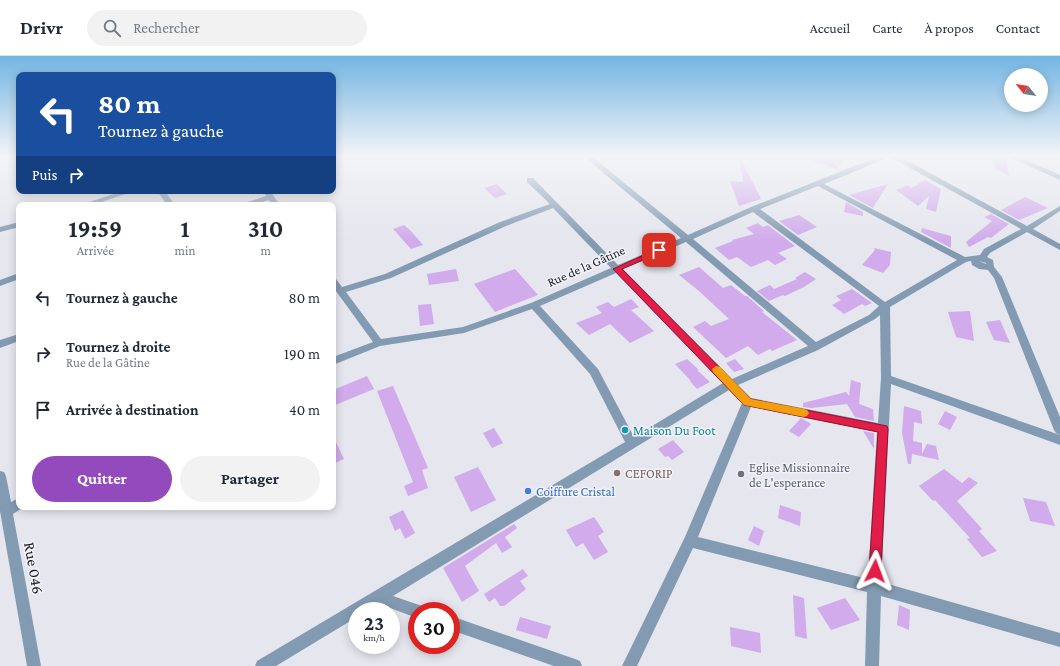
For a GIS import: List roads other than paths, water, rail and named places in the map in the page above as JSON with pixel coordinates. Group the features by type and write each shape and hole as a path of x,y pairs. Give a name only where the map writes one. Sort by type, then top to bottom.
{"street":[{"path":"533,183 748,402 883,429"},
{"path":"620,183 687,238 815,347"},
{"path":"943,183 1060,247"},
{"path":"819,184 974,259 975,263 982,267 990,267 998,276 1060,430"},
{"name":"Rue de la Gâtine","path":"336,360 379,343 464,330 534,305 754,209 819,184"},
{"path":"94,202 121,194"},
{"path":"250,202 268,194"},
{"path":"340,291 388,276 503,224 555,205"},
{"path":"262,666 378,598 730,384 815,347 872,317 885,306 941,272 974,259 1027,229 1060,208"},
{"path":"754,209 885,306"},
{"path":"0,230 16,225"},
{"path":"0,283 16,277"},
{"path":"336,285 379,343"},
{"path":"534,305 594,372 632,444"},
{"path":"872,666 874,587 886,378 885,306"},
{"path":"0,344 16,338"},
{"path":"886,378 1060,440"},
{"path":"629,666 690,541 748,402"},
{"name":"Rue 046","path":"0,476 34,666"},
{"path":"6,511 16,506"},
{"path":"690,541 874,587 1060,640"},
{"path":"378,598 408,608"},
{"path":"460,626 575,666"}],"place":[{"name":"Maison Du Foot","path":"625,430"},
{"name":"CEFORIP","path":"617,473"},
{"name":"Eglise Missionnaire de L'esperance","path":"741,474"},
{"name":"Coiffure Cristal","path":"528,491"}]}
